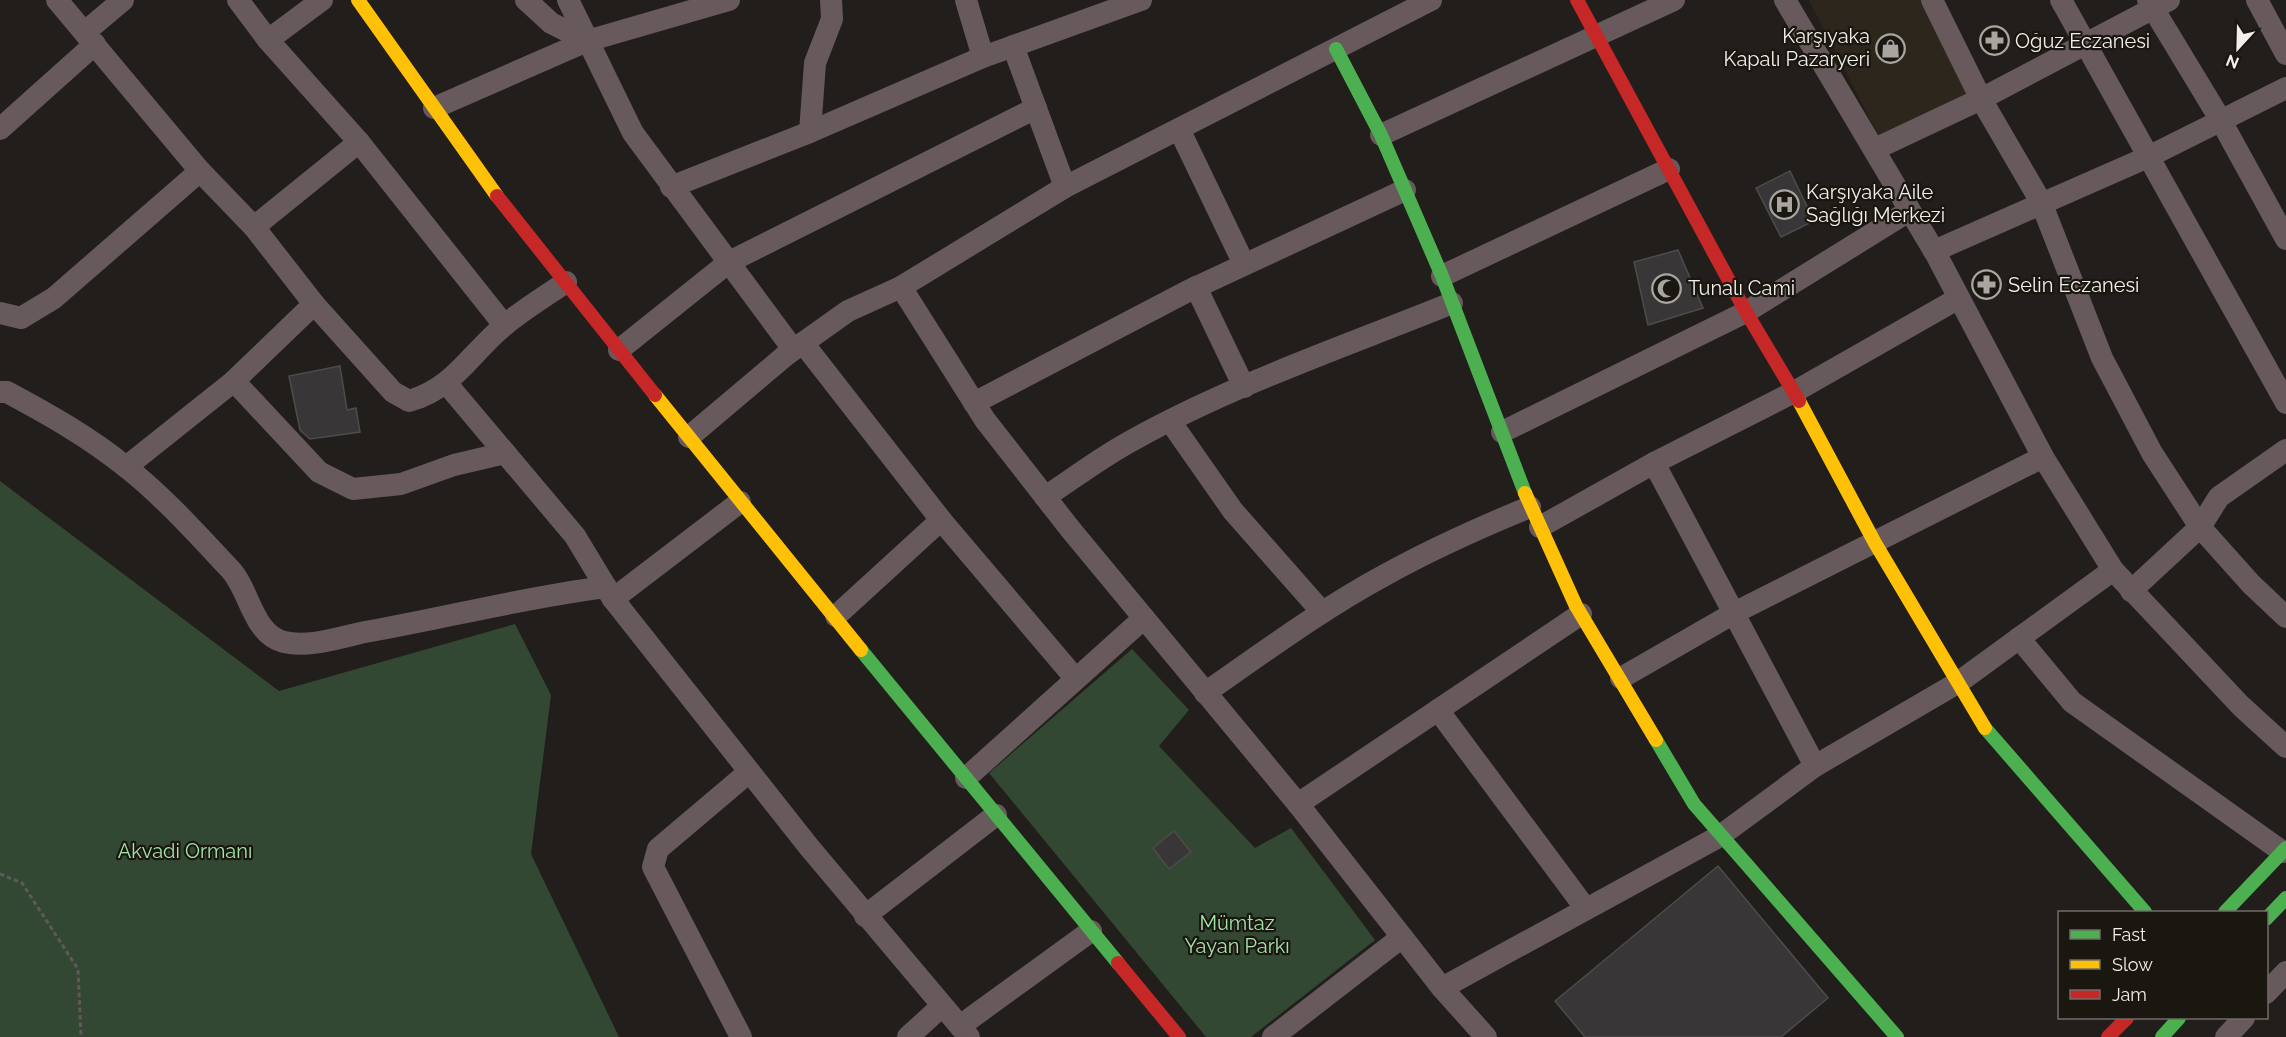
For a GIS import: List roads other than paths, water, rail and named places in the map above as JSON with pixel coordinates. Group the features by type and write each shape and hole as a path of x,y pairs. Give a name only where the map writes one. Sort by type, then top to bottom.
{"street":[{"path":"57,0 200,171 254,228 314,304 393,392 409,401 425,396 447,384 504,326 566,282"},
{"path":"0,129 90,38 123,0"},
{"path":"238,0 268,40 359,142 504,326"},
{"path":"268,40 322,0"},
{"path":"358,0 483,178 619,350 1179,1037"},
{"path":"526,0 551,23 587,42"},
{"path":"568,0 633,133 671,187 729,262 941,520 1075,678"},
{"path":"434,108 587,42 729,0"},
{"path":"810,132 815,63 832,19 831,0"},
{"path":"966,0 983,57"},
{"path":"671,187 810,132 983,57 1141,0"},
{"path":"688,437 798,346 848,311 901,287 1065,187 1429,0"},
{"path":"1578,0 1746,312 1794,392 1875,543 1986,729 2038,793 2144,911"},
{"path":"1382,135 1674,0"},
{"path":"1785,0 1934,251 2043,457 2113,570 2241,706 2286,747"},
{"path":"1932,0 1981,99 2041,202 2102,358 2152,453 2200,527 2251,584 2286,617"},
{"path":"2061,0 2286,403"},
{"path":"2257,0 2286,54"},
{"path":"1875,149 1981,99 2085,44 2156,2 2286,239"},
{"path":"1013,46 1065,187"},
{"path":"1336,49 1382,135 1442,276 1530,507 1581,614 1694,804 1896,1037"},
{"path":"1934,251 2041,202 2148,157 2286,88"},
{"path":"619,350 729,262 1036,108"},
{"path":"1179,129 1244,264"},
{"path":"254,228 359,142"},
{"path":"1442,276 1669,168"},
{"path":"0,313 21,318 54,298 200,171"},
{"path":"974,403 1196,287 1405,190"},
{"path":"1502,432 1746,312 1909,211"},
{"path":"901,287 974,403 1045,497 1298,804 1442,988 1486,1037"},
{"path":"1196,287 1244,387"},
{"path":"1540,527 1654,463 1794,392 1959,298"},
{"path":"1045,497 1132,440 1170,421 1244,387 1452,303"},
{"path":"126,467 234,381 314,304"},
{"path":"234,381 319,472 353,489 401,484 454,465 505,453"},
{"path":"447,384 575,536 609,593 749,772 865,916 965,1032 1091,931"},
{"path":"0,392 7,392 57,419 126,467 184,520 238,577 259,623 273,638 286,642 324,640 439,619 545,595 609,593 740,501"},
{"path":"1170,421 1233,511 1322,612"},
{"path":"2131,591 2200,527 2219,497 2286,450"},
{"path":"1621,678 1736,612 2043,457"},
{"path":"1654,463 1736,612 1815,766"},
{"path":"1205,693 1322,612 1384,575 1459,537 1530,507"},
{"path":"836,616 941,520"},
{"path":"1442,988 1720,836 1815,766 1959,682 2113,570"},
{"path":"1298,804 1581,614"},
{"path":"966,778 1144,618"},
{"path":"2019,638 2072,702 2284,850 2226,911"},
{"path":"1438,710 1586,909"},
{"path":"741,1037 653,867 658,849 749,772"},
{"path":"865,916 996,815"},
{"path":"1274,1037 1402,937"},
{"path":"2268,991 2286,972"},
{"path":"908,1037 942,1006"},
{"path":"2109,1037 2125,1019"},
{"path":"2162,1037 2177,1019"},
{"path":"2226,1037 2242,1019"}],"place":[{"name":"Oğuz Eczanesi","path":"1994,41"},
{"name":"Karşıyaka Kapalı Pazaryeri","path":"1891,48"},
{"name":"Karşıyaka Aile Sağlığı Merkezi","path":"1785,204"},
{"name":"Selin Eczanesi","path":"1987,285"},
{"name":"Tunalı Cami","path":"1667,288"}],"park label":[{"name":"Akvadi Ormanı","path":"185,851"},
{"name":"Mümtaz Yayan Parkı","path":"1237,934"}]}
